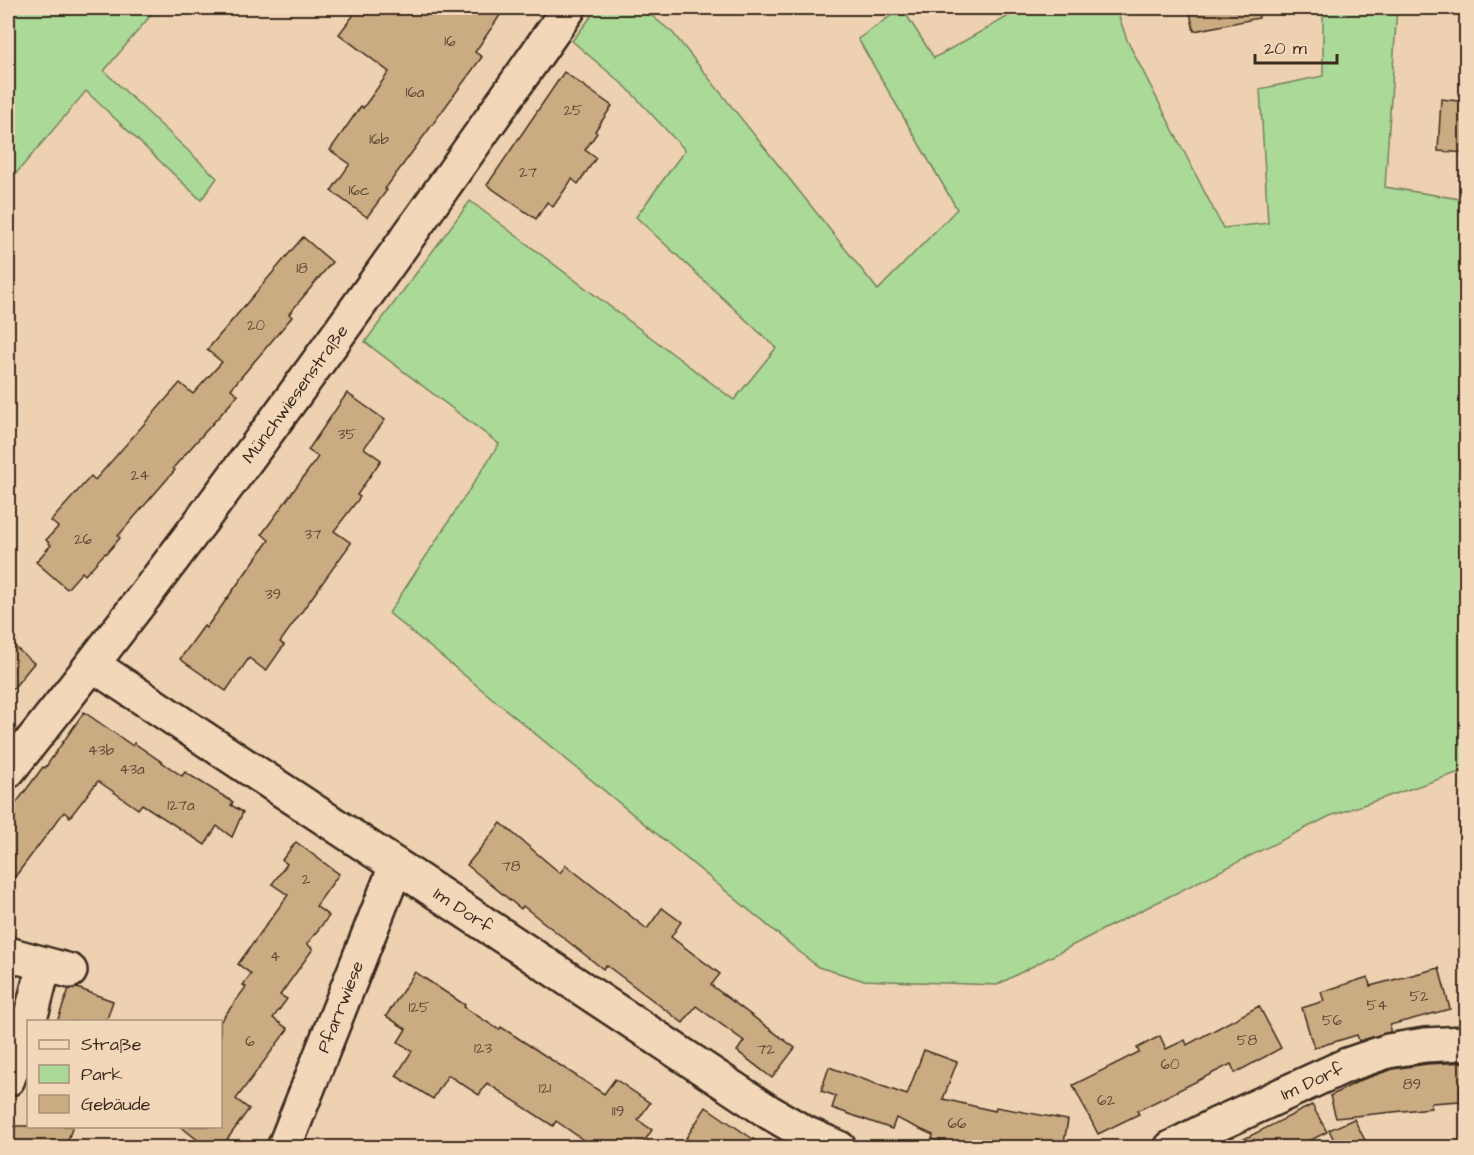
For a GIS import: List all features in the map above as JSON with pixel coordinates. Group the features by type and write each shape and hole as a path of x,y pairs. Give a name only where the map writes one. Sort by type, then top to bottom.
{"street":[{"name":"Münchwiesenstraße","path":"8,771 93,665 219,500 379,280 568,8"},
{"name":"Im Dorf","path":"93,665 769,1112 805,1133 839,1148"},
{"name":"Pfarrwiese","path":"284,1148 396,866"},
{"path":"8,954 57,968 33,1008 29,1020"},
{"path":"8,1079 27,1025"},
{"name":"Im Dorf","path":"1171,1148 1347,1065 1388,1052 1465,1036"}],"green space":[{"path":"8,8 157,8 104,71 217,178 201,200 86,91 8,183"},
{"path":"598,8 642,8 673,33 878,290 957,209 858,39 902,8 934,58 1023,8 1116,8 1127,40 1223,228 1268,223 1260,89 1323,76 1323,8 1397,8 1385,187 1466,200 1466,770 1330,816 997,985 862,980 818,967 389,613 499,444 365,342 470,201 734,400 776,348 636,217 685,150 626,87 572,41"}],"building":[{"path":"359,8 505,8 475,52 482,57 367,217 331,191 350,164 330,150 361,106 363,108 389,72 339,34"},
{"path":"1189,8 1258,8 1259,18 1194,31"},
{"path":"564,72 612,106 585,150 596,158 578,184 572,179 553,207 547,202 536,219 487,185"},
{"path":"1441,99 1467,102 1467,153 1438,151"},
{"path":"303,237 332,262 289,314 292,317 231,389 238,395 173,468 175,470 118,536 120,538 106,554 85,575 82,572 67,589 36,562 51,545 46,540 58,527 51,521 91,476 95,480 180,383 193,394 222,362 207,350"},
{"path":"347,393 385,420 364,448 381,460 357,495 360,497 334,531 351,543 280,642 284,645 266,671 249,658 226,691 180,659 204,626 206,628 269,540 262,534 318,457 308,450"},
{"path":"8,641 34,663 8,695"},
{"path":"84,712 182,776 185,772 233,802 231,805 243,812 232,837 217,826 205,845 142,804 138,809 98,781 70,817 64,812 8,886 8,814 43,767 45,768"},
{"path":"501,823 560,873 566,865 647,929 662,908 681,922 671,937 720,974 711,985 795,1048 772,1078 737,1051 744,1041 696,1006 683,1023 606,965 603,969 523,906 521,909 467,865"},
{"path":"296,842 339,874 316,906 329,916 307,944 313,949 280,995 287,999 273,1018 288,1029 236,1099 249,1109 221,1148 208,1148 183,1128 222,1128 221,1020 246,987 243,985 251,974 238,964 288,895 272,884 287,864 282,860"},
{"path":"1439,968 1450,1009 1390,1025 1390,1032 1359,1041 1357,1035 1314,1048 1302,1008 1324,1001 1321,992 1368,977 1370,986"},
{"path":"415,972 499,1030 501,1027 604,1094 615,1079 650,1103 638,1120 652,1130 640,1148 595,1148 556,1121 553,1126 487,1083 479,1095 448,1075 433,1099 396,1076 412,1051 398,1042 406,1029 386,1016"},
{"path":"77,988 113,1001 107,1020 58,1020 69,989"},
{"path":"1259,1006 1281,1048 1235,1073 1231,1064 1137,1111 1139,1114 1098,1134 1073,1085 1139,1052 1137,1048 1160,1036 1166,1049 1185,1040 1187,1045"},
{"path":"924,1050 957,1062 943,1099 995,1111 996,1107 1068,1120 1063,1148 1008,1148 975,1142 974,1148 970,1148 932,1139 933,1135 896,1118 892,1129 832,1108 836,1096 821,1091 829,1067 907,1095"},
{"path":"1467,1062 1467,1091 1460,1090 1461,1101 1431,1103 1431,1108 1336,1118 1330,1096 1361,1080 1393,1069"},
{"path":"1312,1105 1327,1132 1295,1148 1226,1148"},
{"path":"706,1107 766,1148 700,1148 686,1138"},
{"path":"1354,1119 1369,1148 1338,1148 1329,1130"},
{"path":"8,1126 72,1128 65,1148 29,1148 8,1139"}]}
